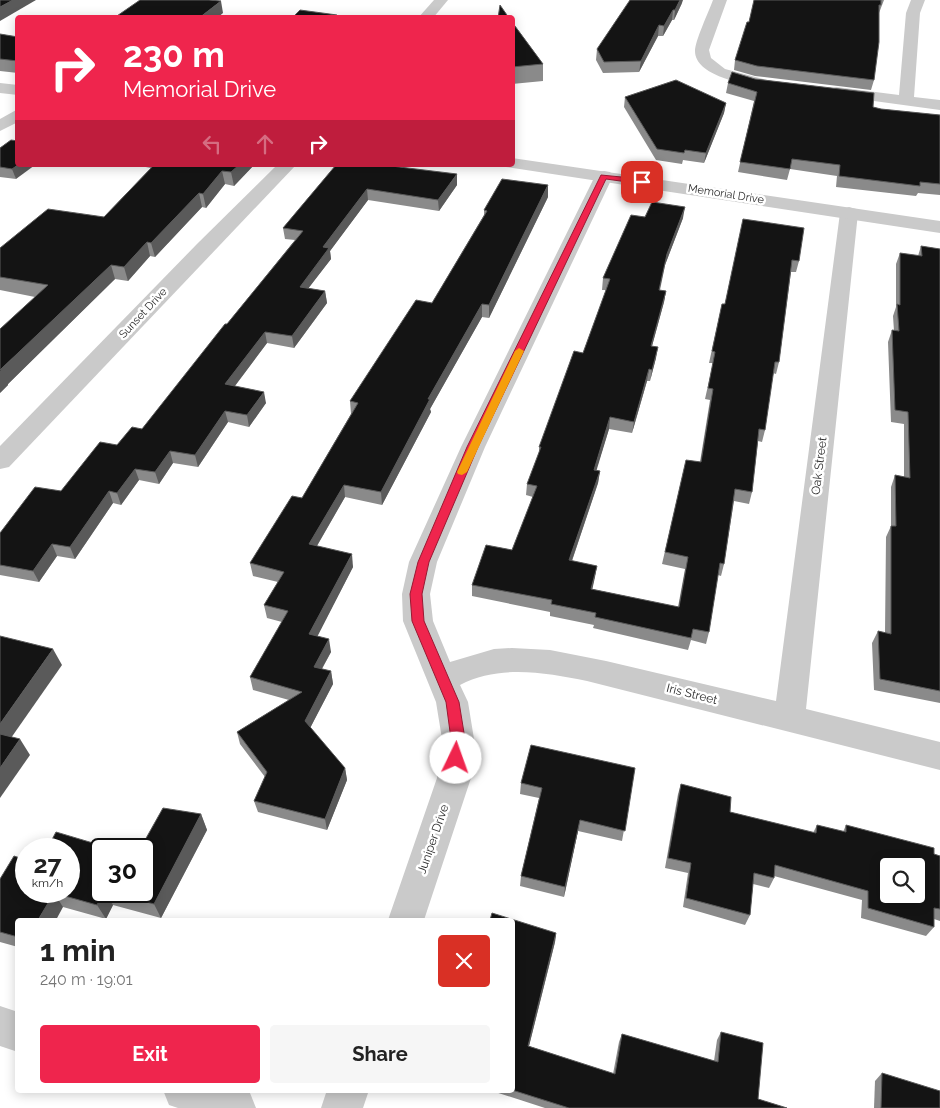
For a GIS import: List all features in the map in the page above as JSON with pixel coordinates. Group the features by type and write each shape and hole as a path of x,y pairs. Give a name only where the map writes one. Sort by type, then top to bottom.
{"street":[{"path":"428,15 441,0"},
{"path":"720,0 702,50 704,60 715,70 737,78 778,85"},
{"path":"906,101 912,13 918,0"},
{"path":"0,88 15,90"},
{"path":"817,90 940,105"},
{"path":"0,126 15,116"},
{"name":"Memorial Drive","path":"515,163 940,227"},
{"name":"Sunset Drive","path":"0,461 204,248 285,167"},
{"name":"Juniper Drive","path":"407,918 454,778 458,739 452,702 444,679 418,621 416,594 423,562 473,447 604,176"},
{"name":"Oak Street","path":"789,719 849,213"},
{"name":"Iris Street","path":"444,679 459,670 479,664 510,660 538,661 702,696 940,756"},
{"path":"0,1026 15,1031"},
{"path":"192,1093 235,1108"},
{"path":"342,1108 347,1093"}],"building":[{"path":"0,0 13,0 0,7"},
{"path":"140,0 221,1 203,15 118,15"},
{"path":"630,0 680,0 664,26 659,25 641,61 604,62 597,49"},
{"path":"754,0 881,0 881,5 879,5 879,42 874,80 757,66 735,60 747,22 749,22"},
{"path":"500,5 507,15 498,15"},
{"path":"300,10 337,15 295,15"},
{"path":"515,26 543,64 515,67"},
{"path":"0,34 15,36 15,61 0,59"},
{"path":"732,72 755,79 874,93 873,107 940,115 940,184 920,182 920,186 839,176 840,165 792,159 790,169 740,162 757,92 728,83"},
{"path":"676,80 726,103 706,153 685,150 684,153 657,149 625,97"},
{"path":"11,140 15,141 15,167 12,169 0,167 0,148"},
{"path":"152,167 237,167 231,172 222,171 203,194 199,193 151,243 147,242 124,267 111,265 0,370 0,329 48,285 0,277 0,248 48,209 104,217"},
{"path":"334,167 399,167 457,174 438,200 367,189 323,247 329,248 300,287 325,291 292,336 265,332 225,384 264,392 247,415 225,411 195,455 170,451 155,472 135,469 117,493 109,491 70,547 52,544 33,571 0,565 0,533 35,487 61,491 100,442 117,445 132,427 142,429 225,324 227,324 303,231 283,228"},
{"path":"502,179 548,185 489,305 482,304 428,399 430,399 381,492 344,485 309,544 352,554 309,634 329,639 314,667 331,671 305,721 345,768 325,819 254,801 267,772 237,732 302,692 250,677 288,611 264,605 284,572 250,563 292,496 302,498 358,403 350,401 416,300 432,303 487,211 484,210"},
{"path":"652,202 685,207 667,254 659,290 666,291 651,346 658,347 652,370 649,369 634,422 610,417 594,470 600,471 569,560 597,566 591,589 679,607 688,557 665,552 686,460 701,462 713,389 708,388 715,352 712,351 722,304 725,304 743,219 804,228 799,261 792,260 779,362 775,362 765,430 759,429 752,492 735,489 724,564 720,563 709,632 693,629 691,638 595,617 596,613 551,604 552,600 472,585 486,545 512,550 537,486 527,484 541,447 539,447 574,351 583,353 610,279 603,278 631,215 645,217"},
{"path":"921,246 940,249 940,691 880,679 878,631 891,634 891,526 896,526 895,475 910,478 908,412 895,410 892,330 899,331 897,304 900,305 900,253 922,256"},
{"path":"0,636 53,649 0,724"},
{"path":"0,734 20,739 0,768"},
{"path":"531,745 635,768 625,831 580,820 565,887 521,876 542,788 521,783"},
{"path":"681,784 731,797 730,812 816,833 817,825 846,832 846,825 934,848 934,854 940,856 940,909 934,908 934,927 868,908 868,891 775,865 774,878 754,873 750,915 686,898 691,863 668,858"},
{"path":"163,808 201,814 155,902 155,838 146,838"},
{"path":"56,832 76,838 53,838"},
{"path":"80,839 90,842 90,903 98,903 97,905 80,900"},
{"path":"14,856 15,903 48,903 39,918 15,918 15,936 0,932 0,879"},
{"path":"492,913 508,918 491,918"},
{"path":"515,920 556,933 528,1046 615,1074 622,1034 718,1062 721,1032 763,1043 758,1099 787,1108 569,1108 515,1091"},
{"path":"882,1073 940,1091 940,1108 881,1108"}],"slow traffic":[{"path":"462,472 519,351"}],"route":[{"path":"456,758 458,739 452,702 444,679 418,621 416,594 423,562 473,447 603,177 642,182"}]}
